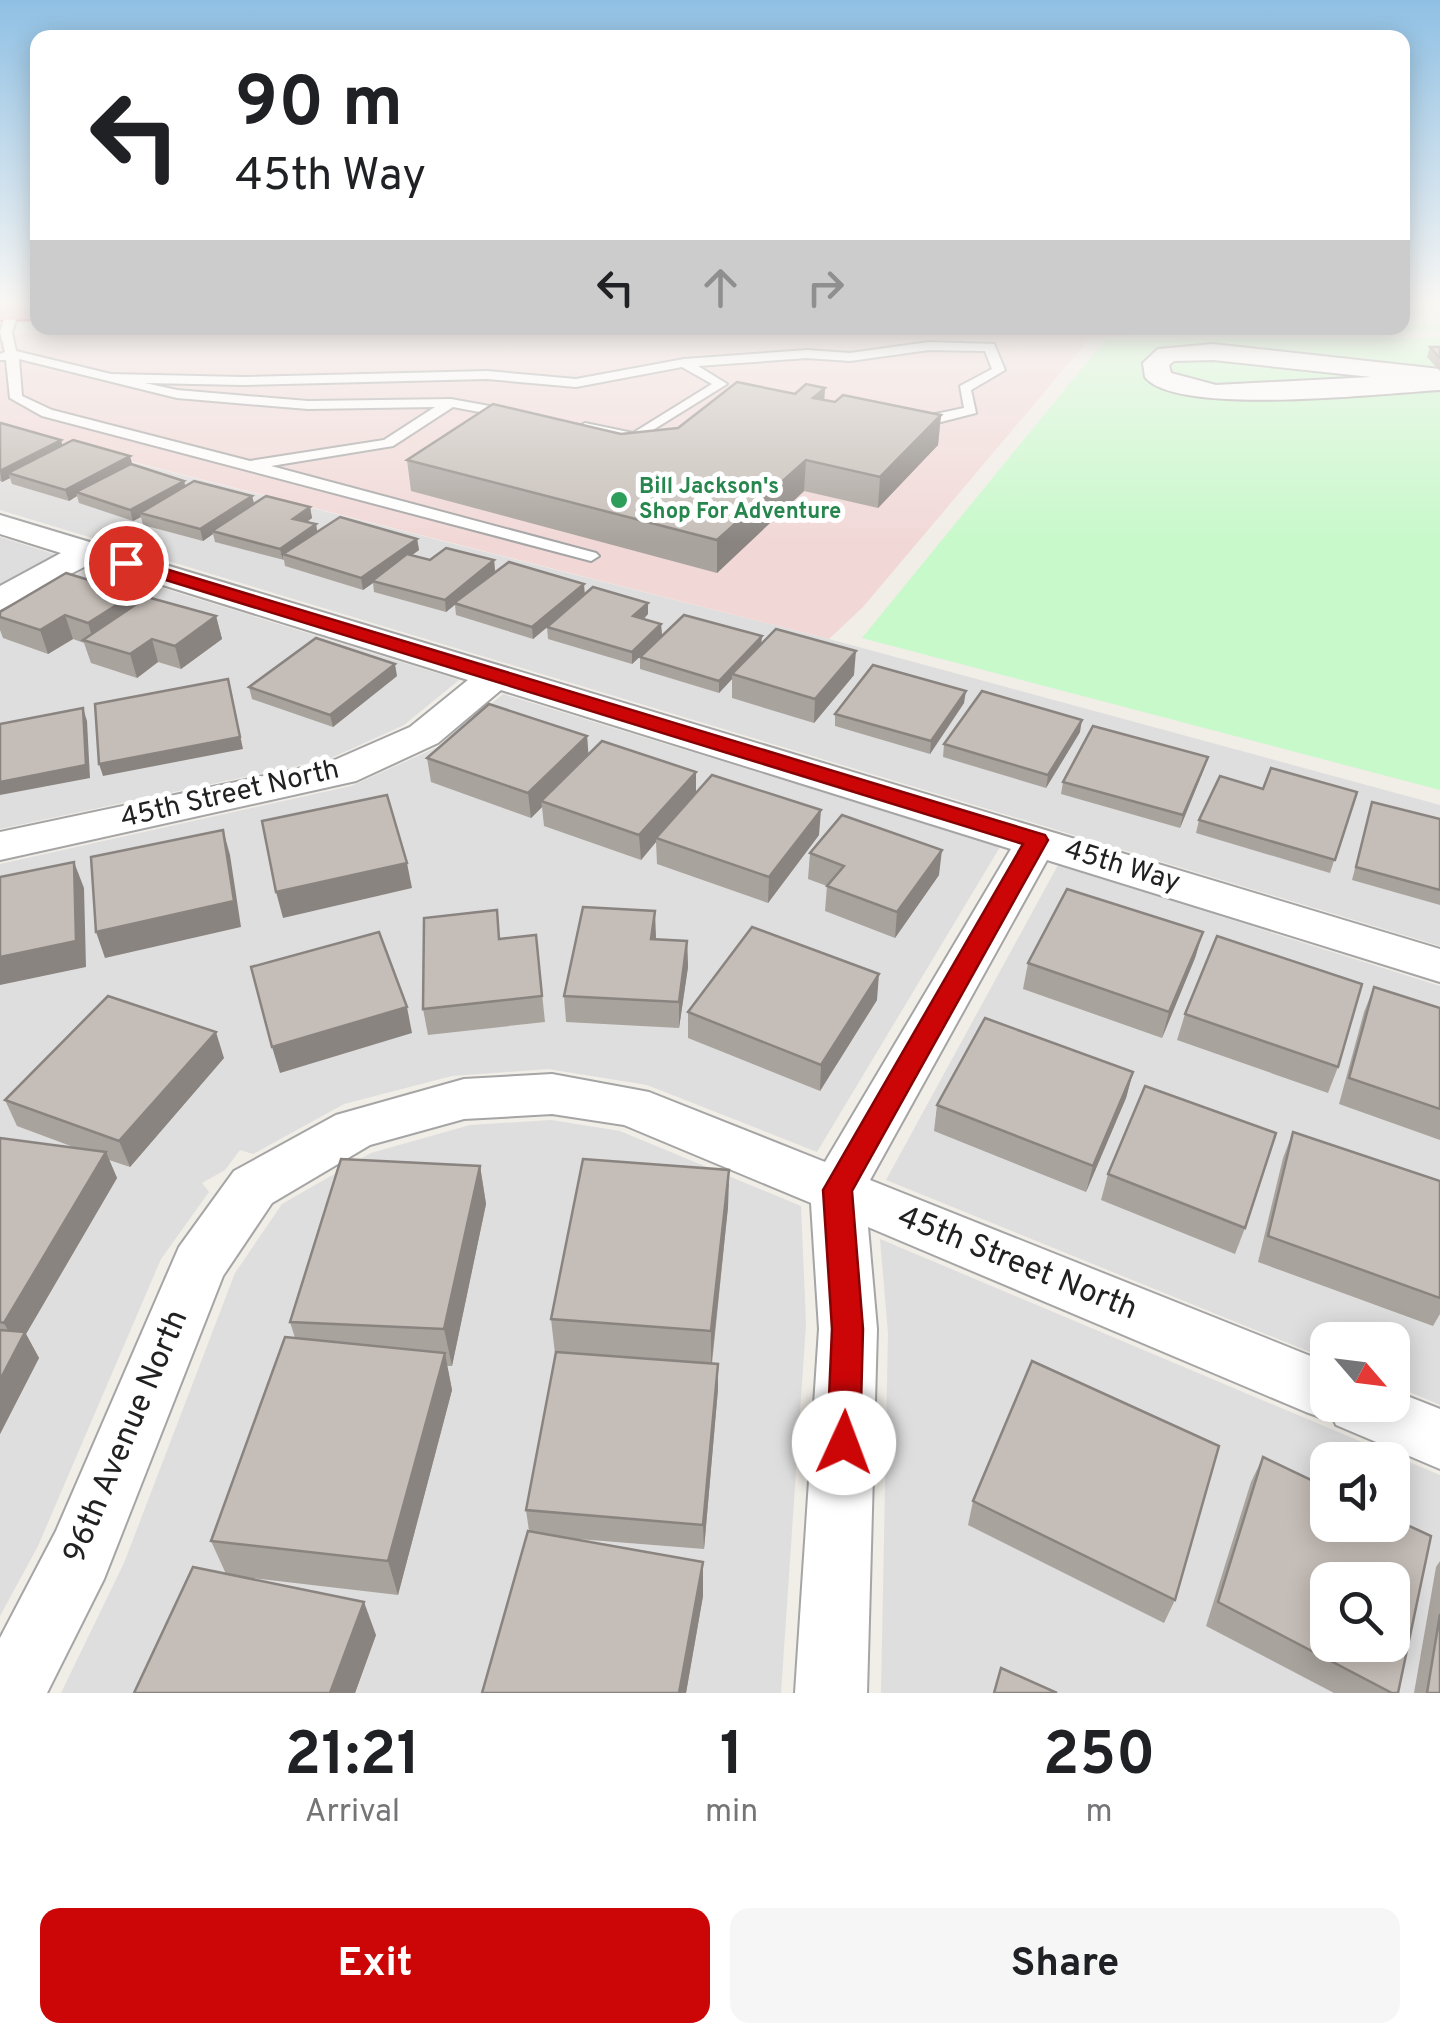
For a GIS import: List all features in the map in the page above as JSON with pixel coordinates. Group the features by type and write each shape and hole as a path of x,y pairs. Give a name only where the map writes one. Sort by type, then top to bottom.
{"street":[{"path":"1172,384 1216,394 1365,384"},
{"name":"45th Way","path":"0,524 1440,966"},
{"path":"0,600 90,551"},
{"name":"45th Street North","path":"0,846 342,772 424,735 495,676"},
{"path":"831,1693 848,1329 837,1190 1037,840"},
{"name":"45th Street North","path":"253,1187 354,1128 464,1100 552,1094 632,1106 1310,1385"},
{"name":"96th Avenue North","path":"9,1693 80,1556 199,1264 253,1187"},
{"path":"1399,1422 1440,1439"}],"lane":[{"path":"13,384 16,398 47,414 591,556"},
{"path":"136,384 178,394 308,405 451,402 525,416"},
{"path":"562,423 636,437 720,384 739,388"},
{"path":"907,419 925,422 971,410 964,389 973,384"},
{"path":"250,464 388,444 451,402"}],"shaded area":[{"path":"0,384 1051,384 863,607 829,639 0,428"},
{"path":"0,429 829,639 1440,805 1440,946 0,510"},
{"path":"0,537 57,555 0,586"},
{"path":"91,566 459,680 404,725 329,759 0,829 0,615"},
{"path":"503,694 1000,847 817,1152 647,1085 548,1069 452,1076 344,1104 253,1154 240,1150 225,1170 202,1183 209,1192 161,1259 38,1546 0,1616 0,864 351,786 440,746"},
{"path":"1058,865 1440,986 1440,1405 1410,1392 1410,1322 1310,1322 1310,1352 886,1180"},
{"path":"551,1120 620,1131 801,1206 806,1324 781,1693 61,1693 124,1563 235,1273 282,1204 371,1153 470,1125"},
{"path":"880,1239 1362,1442 1310,1442 1310,1542 1410,1542 1410,1462 1440,1475 1440,1693 881,1693 888,1333"}],"green space":[{"path":"1069,384 1440,384 1440,790 862,638"}],"building":[{"name":"Bill Jackson's Shop For Adventure","path":"734,384 795,394 806,384 825,388 813,398 835,402 843,395 941,415 880,477 806,460 717,540 407,460 493,404 621,434 678,428"},
{"path":"1,423 61,440 0,471"},
{"path":"73,440 130,456 65,490 8,473"},
{"path":"131,464 184,481 130,510 76,492"},
{"path":"194,481 252,496 200,529 140,513"},
{"path":"266,496 310,507 293,519 316,524 280,549 212,531"},
{"path":"340,517 417,539 361,578 283,554"},
{"path":"446,548 494,560 445,600 372,581 407,554 430,560"},
{"path":"509,562 584,584 532,627 454,603"},
{"path":"66,573 134,594 88,623 65,615 40,630 0,617 0,612"},
{"path":"593,587 648,603 633,616 661,624 632,652 547,627"},
{"path":"147,597 216,616 175,646 152,639 130,654 83,640"},
{"path":"684,615 762,636 719,681 640,657"},
{"path":"776,629 856,651 815,699 732,674"},
{"path":"316,638 395,664 330,715 249,687"},
{"path":"873,665 966,691 931,741 835,714"},
{"path":"228,679 240,737 99,764 95,704"},
{"path":"982,691 1082,720 1048,775 944,744"},
{"path":"489,704 587,736 528,793 427,758"},
{"path":"83,708 86,765 0,782 0,724"},
{"path":"1093,726 1208,757 1183,815 1063,782"},
{"path":"602,741 696,772 639,835 541,801"},
{"path":"1271,768 1357,792 1335,860 1199,820 1220,776 1263,789"},
{"path":"712,775 821,810 769,877 656,838"},
{"path":"387,795 407,863 276,892 262,821"},
{"path":"1372,802 1440,819 1440,890 1356,867"},
{"path":"842,815 942,850 897,912 827,886 844,866 810,853"},
{"path":"223,830 234,901 96,932 91,857"},
{"path":"74,862 76,941 0,957 0,877"},
{"path":"1067,889 1203,932 1169,1012 1028,963"},
{"path":"583,907 655,911 651,939 687,941 679,1002 564,996"},
{"path":"497,910 499,939 536,935 542,996 423,1009 424,918"},
{"path":"752,927 879,974 821,1065 688,1012"},
{"path":"379,932 407,1007 272,1047 251,967"},
{"path":"1217,936 1362,984 1338,1067 1185,1014"},
{"path":"1374,987 1440,1008 1440,1109 1349,1078"},
{"path":"108,996 216,1032 119,1141 5,1100"},
{"path":"985,1018 1133,1072 1093,1166 937,1105"},
{"path":"1145,1086 1276,1133 1245,1228 1108,1174"},
{"path":"1293,1132 1440,1181 1440,1298 1268,1236"},
{"path":"0,1138 106,1152 4,1323 0,1322"},
{"path":"341,1159 480,1166 444,1329 290,1322"},
{"path":"583,1159 729,1170 711,1331 551,1319"},
{"path":"0,1330 25,1332 0,1380"},
{"path":"285,1337 445,1353 388,1561 211,1541"},
{"path":"556,1352 718,1364 703,1525 526,1510"},
{"path":"1032,1361 1219,1446 1175,1600 973,1501"},
{"path":"1263,1457 1310,1479 1310,1542 1410,1542 1410,1526 1431,1536 1410,1636 1410,1562 1310,1562 1310,1650 1218,1602"},
{"path":"528,1531 703,1562 679,1693 482,1693"},
{"path":"193,1567 364,1602 330,1693 134,1693"},
{"path":"1440,1614 1440,1693 1427,1693"},
{"path":"1333,1662 1405,1662 1398,1693"},
{"path":"1001,1668 1057,1693 994,1693"}],"place":[{"name":"Bill Jackson's Shop For Adventure","path":"619,500"}],"route":[{"path":"126,563 1037,840 837,1190 848,1329 844,1443"}]}
